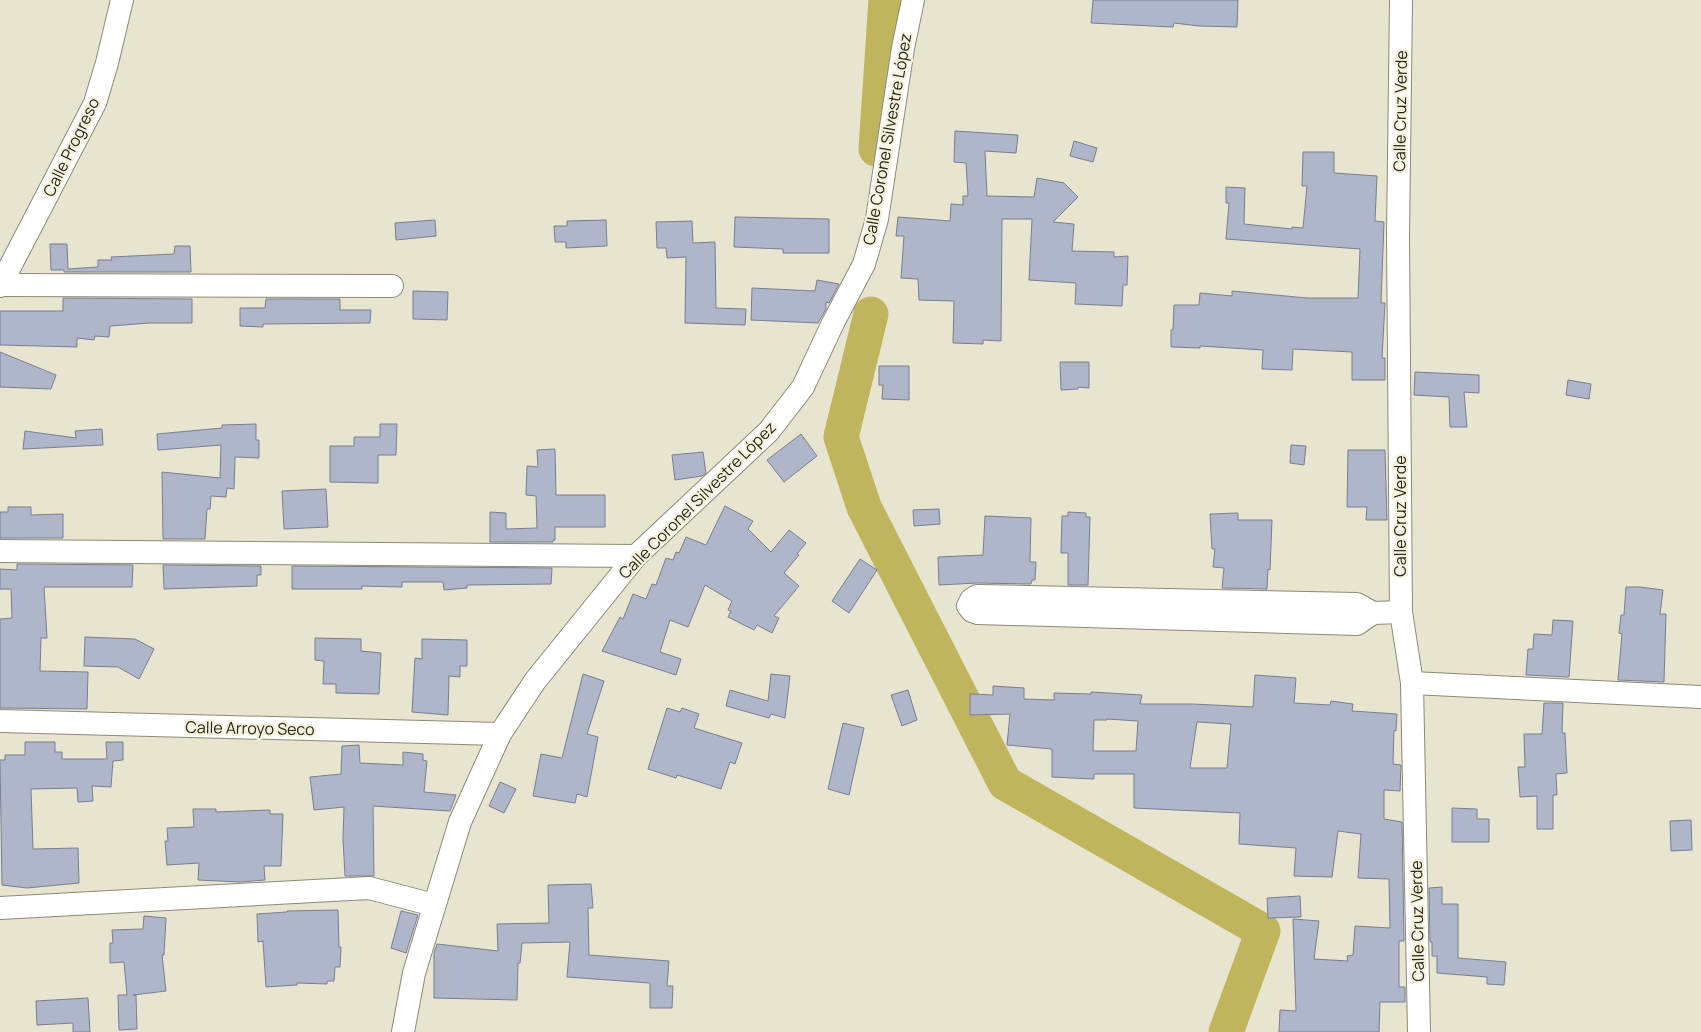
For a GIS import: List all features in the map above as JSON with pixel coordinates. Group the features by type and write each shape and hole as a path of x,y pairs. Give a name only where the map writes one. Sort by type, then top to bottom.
{"street":[{"name":"Calle Progreso","path":"0,286 95,103 107,64 122,0"},
{"name":"Calle Coronel Silvestre López","path":"403,1032 414,973 460,822 500,734 535,681 636,556 769,431 803,387 833,323 864,264 876,219 902,48 913,0"},
{"name":"Calle Cruz Verde","path":"1401,0 1398,237 1401,612 1412,684 1419,1032"},
{"path":"0,286 392,286"},
{"path":"0,551 636,556"},
{"path":"1373,613 1357,624 978,613 968,606 971,600 977,596 987,596 1357,604 1373,613 1401,612"},
{"path":"1412,684 1701,697"},
{"name":"Calle Arroyo Seco","path":"0,721 500,734"},
{"path":"0,908 370,888 434,905"}],"building":[{"path":"1093,0 1238,0 1237,27 1174,23 1173,27 1091,23"},
{"path":"955,131 1018,135 1016,153 985,151 987,196 1034,197 1037,178 1064,183 1078,197 1053,222 1074,224 1072,251 1114,252 1114,257 1128,256 1127,285 1123,285 1122,306 1075,304 1076,283 1029,280 1032,219 1002,219 1001,341 983,340 983,344 953,343 954,301 919,300 918,279 901,278 904,236 896,236 898,217 950,221 951,204 963,205 963,196 968,196 966,163 954,162"},
{"path":"1074,141 1097,148 1093,162 1070,156"},
{"path":"1303,152 1334,152 1334,173 1377,176 1375,221 1384,222 1381,303 1385,303 1382,358 1385,358 1385,380 1352,380 1352,352 1293,349 1292,370 1262,369 1263,350 1200,346 1200,348 1171,347 1174,305 1199,305 1200,293 1232,296 1232,291 1307,298 1358,298 1360,249 1226,239 1229,203 1226,203 1226,187 1245,188 1244,224 1292,229 1292,227 1303,228 1307,186 1302,186"},
{"path":"735,217 829,219 829,253 783,253 783,249 734,247"},
{"path":"435,220 436,236 396,240 395,223"},
{"path":"606,220 607,246 566,248 566,242 555,242 554,226 567,226 567,221"},
{"path":"692,221 693,243 715,242 716,308 746,309 745,325 685,323 686,257 667,258 666,248 657,248 656,222"},
{"path":"50,244 67,244 68,269 98,267 98,260 112,260 111,257 174,254 175,246 190,246 191,272 64,272 64,270 51,270"},
{"path":"817,280 839,284 829,303 826,302 826,309 818,323 751,320 752,288 815,291"},
{"path":"413,291 448,292 447,320 413,319"},
{"path":"63,298 192,299 192,323 150,323 110,326 109,337 95,336 94,340 77,338 77,347 0,345 0,311 63,311"},
{"path":"266,299 340,299 340,310 371,310 370,323 263,324 263,327 240,326 240,308 265,308"},
{"path":"0,352 56,375 51,389 0,387"},
{"path":"1060,362 1089,362 1089,388 1078,387 1078,389 1061,390"},
{"path":"879,366 909,366 909,400 882,399 883,385 879,385"},
{"path":"1415,372 1479,375 1479,393 1464,392 1467,427 1450,427 1449,397 1414,395"},
{"path":"1568,380 1591,384 1589,399 1566,395"},
{"path":"256,424 256,440 259,440 259,458 235,457 234,489 227,488 226,497 211,496 210,509 207,509 205,539 163,539 162,472 220,478 221,445 158,450 157,434 222,428 222,425"},
{"path":"380,424 397,424 396,455 378,455 378,483 330,482 330,446 354,446 354,437 380,437"},
{"path":"102,429 103,445 23,449 25,431 76,438 75,431"},
{"path":"801,434 817,456 784,482 767,460"},
{"path":"1291,445 1306,446 1304,465 1290,463"},
{"path":"555,449 556,495 605,495 605,527 555,527 555,540 553,542 490,542 490,512 506,513 506,529 537,528 536,496 526,495 527,466 538,467 537,450"},
{"path":"1348,450 1385,450 1387,520 1366,520 1367,507 1347,507"},
{"path":"703,452 706,473 702,476 675,480 672,455"},
{"path":"326,489 328,527 284,529 282,491"},
{"path":"725,506 753,521 748,529 771,552 789,530 806,543 784,573 799,586 774,616 779,618 772,633 757,625 754,630 728,617 731,611 728,610 732,601 705,585 688,627 670,620 660,652 681,659 676,675 602,651 620,617 623,619 633,594 646,599 652,584 656,585 666,558 673,560 676,552 679,553 686,537 706,545"},
{"path":"8,507 31,507 31,515 63,514 63,538 0,538 0,512 8,512"},
{"path":"939,509 940,524 914,526 913,510"},
{"path":"1068,512 1086,513 1086,517 1090,517 1088,585 1068,585 1068,553 1061,553 1062,516 1068,516"},
{"path":"1238,513 1238,520 1272,520 1270,570 1268,569 1267,589 1222,588 1224,568 1213,567 1215,549 1212,549 1210,514"},
{"path":"985,516 1031,518 1030,562 1036,562 1035,580 1032,580 1031,584 977,583 939,585 938,557 983,555"},
{"path":"860,559 877,570 849,613 832,601"},
{"path":"17,564 133,565 132,587 44,587 47,638 41,638 40,671 88,672 87,709 0,708 0,619 12,618 11,589 0,589 0,569 17,570"},
{"path":"163,565 261,566 261,575 257,575 257,586 164,589"},
{"path":"292,566 552,568 551,584 467,585 467,588 444,590 443,582 402,582 402,587 362,586 362,589 292,589"},
{"path":"1626,587 1663,590 1660,614 1666,614 1664,682 1618,680 1622,634 1619,633 1621,615 1624,615"},
{"path":"1553,620 1573,621 1569,677 1526,675 1528,649 1533,649 1534,634 1552,635"},
{"path":"85,637 135,639 154,649 139,679 118,667 84,666"},
{"path":"315,638 361,639 361,651 381,653 379,694 336,693 336,684 323,684 324,661 315,660"},
{"path":"422,639 467,640 467,666 460,666 460,677 449,676 448,715 412,712 415,658 422,659"},
{"path":"583,674 604,681 587,734 598,737 587,797 577,794 575,803 533,796 541,754 562,758"},
{"path":"771,674 790,676 785,718 771,714 769,718 726,706 730,690 768,701"},
{"path":"1255,675 1296,678 1294,703 1330,705 1331,701 1353,704 1352,711 1397,714 1396,731 1394,730 1393,764 1401,765 1400,791 1384,790 1384,819 1402,822 1404,941 1399,941 1399,987 1405,987 1405,1002 1380,1002 1379,1032 1279,1032 1280,1010 1296,1011 1293,919 1319,921 1314,959 1348,961 1347,956 1353,955 1355,926 1390,928 1389,879 1358,878 1361,834 1338,831 1332,877 1294,876 1296,848 1239,844 1240,813 1134,808 1134,774 1094,774 1094,779 1052,777 1052,749 1007,745 1010,714 970,715 970,694 993,695 993,686 1024,688 1024,699 1054,700 1054,693 1091,694 1091,692 1142,695 1140,704 1253,707","holes":["1094,720 1138,721 1136,751 1093,751","1197,722 1231,724 1227,768 1190,768"]},
{"path":"908,690 917,720 902,726 891,695"},
{"path":"1544,703 1563,703 1562,733 1565,733 1567,773 1556,774 1557,795 1553,795 1553,829 1537,829 1537,796 1520,797 1518,767 1525,767 1524,734 1542,734"},
{"path":"667,708 680,712 682,708 699,714 694,728 742,743 735,764 730,762 721,789 677,775 676,778 648,769"},
{"path":"843,723 864,728 849,795 828,789"},
{"path":"25,742 55,742 55,752 62,752 62,759 107,759 106,742 123,742 123,760 113,761 111,787 92,786 93,801 78,802 77,788 31,789 33,849 78,848 79,883 27,888 2,885 0,760 5,760 5,755 25,755"},
{"path":"359,745 360,763 403,765 403,752 423,754 423,760 427,761 424,792 456,795 450,811 373,806 374,876 345,876 344,807 314,810 310,777 341,774 342,746"},
{"path":"500,782 516,789 504,813 489,806"},
{"path":"1452,808 1477,809 1477,819 1489,819 1489,842 1452,842"},
{"path":"193,809 216,809 216,812 270,810 270,814 283,814 281,866 264,866 265,880 240,882 198,880 199,863 167,865 165,841 168,841 167,828 194,827"},
{"path":"1691,820 1692,850 1671,851 1670,821"},
{"path":"591,884 593,908 588,908 589,955 669,961 667,986 673,986 672,1008 650,1008 650,983 567,977 570,942 522,943 520,963 518,963 517,1000 434,998 434,953 437,944 498,951 497,924 549,923 548,885"},
{"path":"1442,887 1442,904 1458,904 1458,958 1506,962 1504,985 1487,984 1487,977 1437,973 1437,956 1432,956 1432,942 1430,942 1429,888"},
{"path":"1300,896 1301,917 1268,918 1267,898"},
{"path":"338,910 339,947 341,947 340,967 335,967 334,981 327,981 327,984 297,983 297,985 266,987 263,941 258,942 257,914 287,911"},
{"path":"401,911 418,915 406,953 391,948"},
{"path":"144,916 166,918 164,955 162,955 166,991 133,995 136,995 137,1029 119,1030 118,995 127,995 124,962 110,963 110,943 113,943 112,930 143,929"},
{"path":"88,998 90,1032 73,1032 73,1023 37,1025 36,1001"}],"waterway":[{"path":"876,149 886,0"},
{"path":"871,314 841,437 864,507 1005,783 1263,931 1226,1032"}]}
